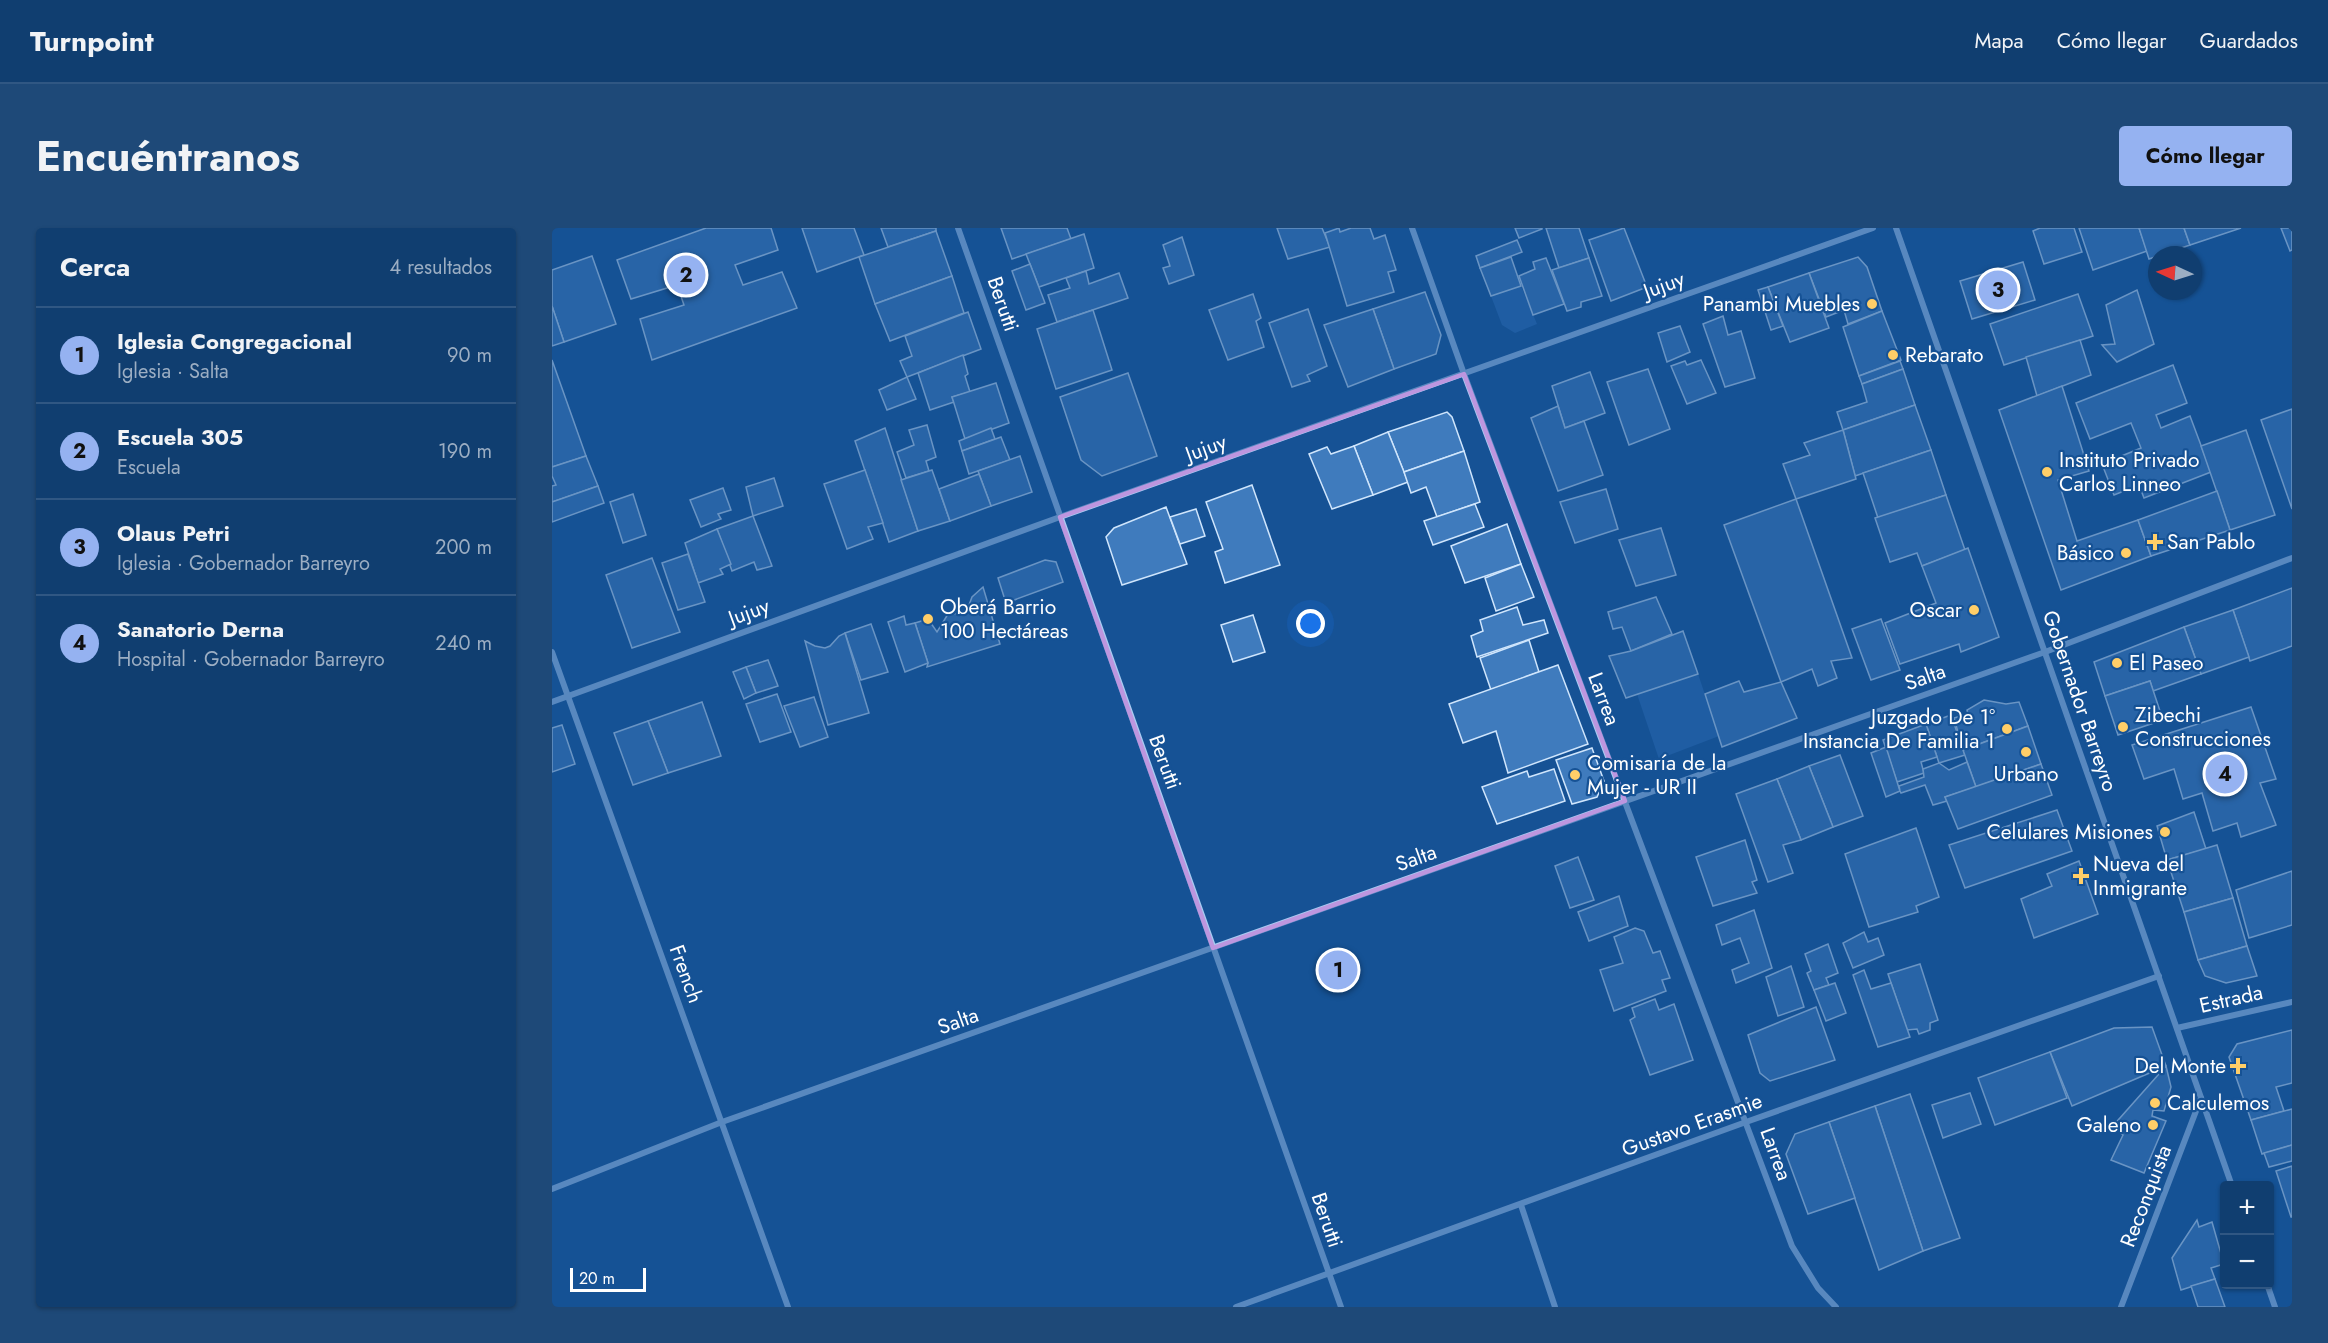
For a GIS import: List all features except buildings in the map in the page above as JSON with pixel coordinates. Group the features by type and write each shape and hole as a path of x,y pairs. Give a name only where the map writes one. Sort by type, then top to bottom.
{"street":[{"name":"Berutti","path":"958,228 1341,1307"},
{"name":"Larrea","path":"1412,228 1464,374 1792,1246 1818,1287 1836,1307"},
{"name":"Jujuy","path":"552,702 1060,517 1873,228"},
{"name":"Gobernador Barreyro","path":"1896,228 2231,1181"},
{"name":"Salta","path":"552,1189 722,1122 2045,652 2292,558"},
{"name":"French","path":"552,652 788,1307"},
{"name":"Gustavo Erasmie","path":"1236,1307 1746,1122 2159,976"},
{"name":"Estrada","path":"2177,1029 2292,1002"},
{"name":"Reconquista","path":"2121,1307 2201,1097"},
{"path":"1521,1205 1555,1307"},
{"path":"2269,1289 2275,1307"}],"highlighted area":[{"path":"1464,374 1625,801 1213,948 1060,517"}],"shaded area":[{"path":"1521,286 1537,324 1515,333 1502,325 1491,296"},
{"path":"1698,674 1719,736 1659,759 1637,694"}],"place":[{"name":"Escuela 305","path":"686,275"},
{"name":"Olaus Petri","path":"1998,290"},
{"name":"Panambi Muebles","path":"1872,304"},
{"name":"Rebarato","path":"1893,355"},
{"name":"Instituto Privado Carlos Linneo","path":"2047,472"},
{"name":"San Pablo","path":"2155,542"},
{"name":"Básico","path":"2126,553"},
{"name":"Oscar","path":"1974,610"},
{"name":"Oberá Barrio 100 Hectáreas","path":"928,619"},
{"name":"El Paseo","path":"2117,663"},
{"name":"Zibechi Construcciones","path":"2123,727"},
{"name":"Juzgado De 1º Instancia De Familia 1","path":"2007,729"},
{"name":"Urbano","path":"2026,752"},
{"name":"Sanatorio Derna","path":"2225,774"},
{"name":"Comisaría de la Mujer - UR II","path":"1575,775"},
{"name":"Celulares Misiones","path":"2165,832"},
{"name":"Nueva del Inmigrante","path":"2081,876"},
{"name":"Iglesia Congregacional","path":"1338,970"},
{"name":"Del Monte","path":"2238,1066"},
{"name":"Calculemos","path":"2155,1103"},
{"name":"Galeno","path":"2153,1125"}]}
